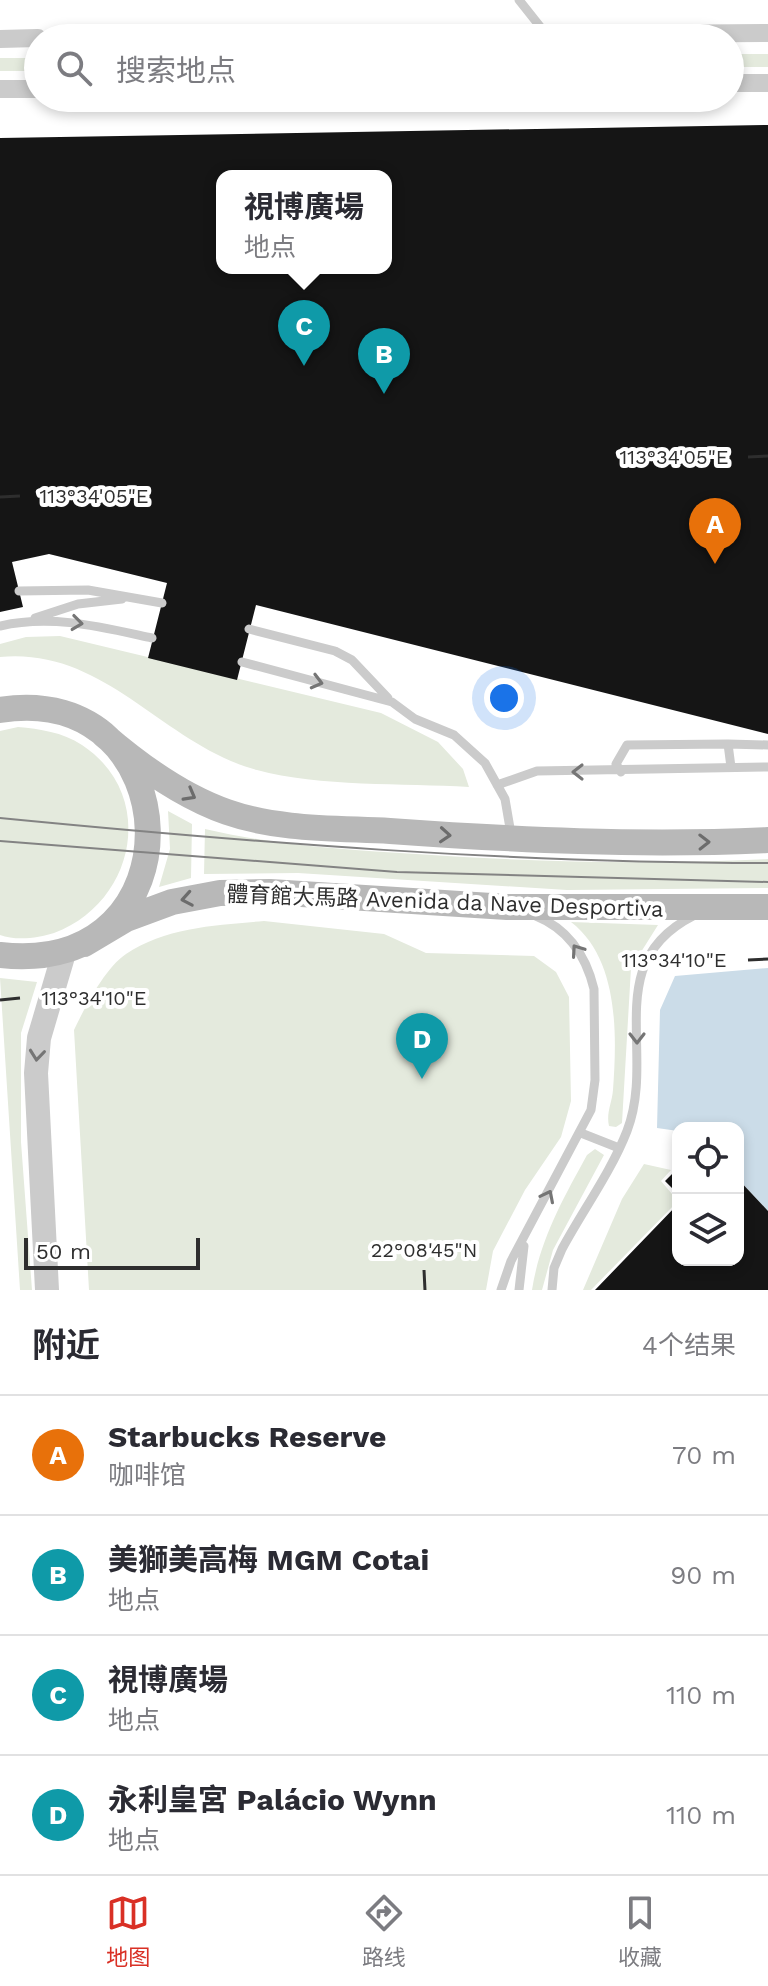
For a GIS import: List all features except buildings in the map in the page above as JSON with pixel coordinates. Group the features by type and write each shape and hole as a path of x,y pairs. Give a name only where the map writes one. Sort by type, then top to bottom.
{"main road":[{"path":"0,710 27,706 68,714 104,735 141,767 228,813 276,824 512,839 697,843 768,840"},
{"path":"0,955 28,958 74,948 116,919 139,885 150,845 147,804 131,765 104,735"},
{"name":"體育館大馬路 Avenida da Nave Desportiva","path":"74,948 126,919 172,902 220,893 270,892 507,907 768,907"}],"street":[{"path":"744,33 768,33"},
{"path":"0,39 24,38"},
{"path":"744,83 768,83"},
{"path":"0,89 24,89"},
{"path":"47,1290 36,1073 39,1038 74,948"}],"lane":[{"path":"519,0 538,24"},
{"path":"19,591 65,588 162,603"},
{"path":"0,626 24,622 78,604 140,598"},
{"path":"24,622 84,623 152,638"},
{"path":"249,629 335,651 352,660 392,702 415,719 454,735 485,763 505,799 512,839"},
{"path":"242,662 392,702"},
{"path":"728,744 731,767"},
{"path":"621,772 616,764 627,745 768,745"},
{"path":"497,785 537,771 621,772 768,767"},
{"path":"501,1290 511,1261 581,1133 591,1110 595,1080 594,989 580,952 555,926 507,907"},
{"path":"552,1290 554,1268 562,1249 627,1132 637,1087 640,971 659,939 672,927 707,909"},
{"path":"581,1133 619,1148"},
{"path":"519,1290 525,1240"}],"shaded area":[{"path":"744,54 768,54 768,67 744,67"},
{"path":"0,58 24,58 24,71 0,71"},
{"path":"60,636 381,713 438,742 463,769 469,787 334,782 257,770 223,758 133,700 72,667 38,658 0,657 0,644 26,637"},
{"path":"18,727 59,734 82,745 106,766 121,791 128,819 127,846 118,874 103,898 82,918 54,933 20,938 0,935 0,731"},
{"path":"168,811 192,824 191,878 159,887 170,849"},
{"path":"205,829 310,846 460,857 636,862 768,859 768,888 567,890 298,873 204,874"},
{"path":"264,921 384,934 426,953 534,956 556,972 569,997 571,1101 561,1137 525,1190 493,1251 486,1290 89,1290 74,1030 103,978 126,954 175,933"},
{"path":"571,922 658,925 631,968 622,1123 616,1127 609,1126 608,1121 615,1046 612,999 598,956 587,938"},
{"path":"0,978 37,982 21,1033 21,1142 32,1290 20,1290"},
{"path":"595,1149 604,1155 553,1250 542,1290 532,1290 554,1220 587,1155"},
{"path":"644,1164 671,1170 661,1181 672,1194 672,1207 591,1290 583,1290 622,1199"}],"water":[{"path":"768,968 768,1211 744,1185 744,1122 672,1122 672,1130 657,1128 660,1010 675,976"}],"tram line":[{"path":"0,818 384,850 576,859 768,863"},
{"path":"0,841 397,872 768,882"}],"place":[{"name":"視博廣場","path":"304,366"},
{"name":"美獅美高梅 MGM Cotai","path":"384,394"},
{"name":"Starbucks Reserve","path":"715,564"},
{"name":"永利皇宮 Palácio Wynn","path":"422,1079"}]}
